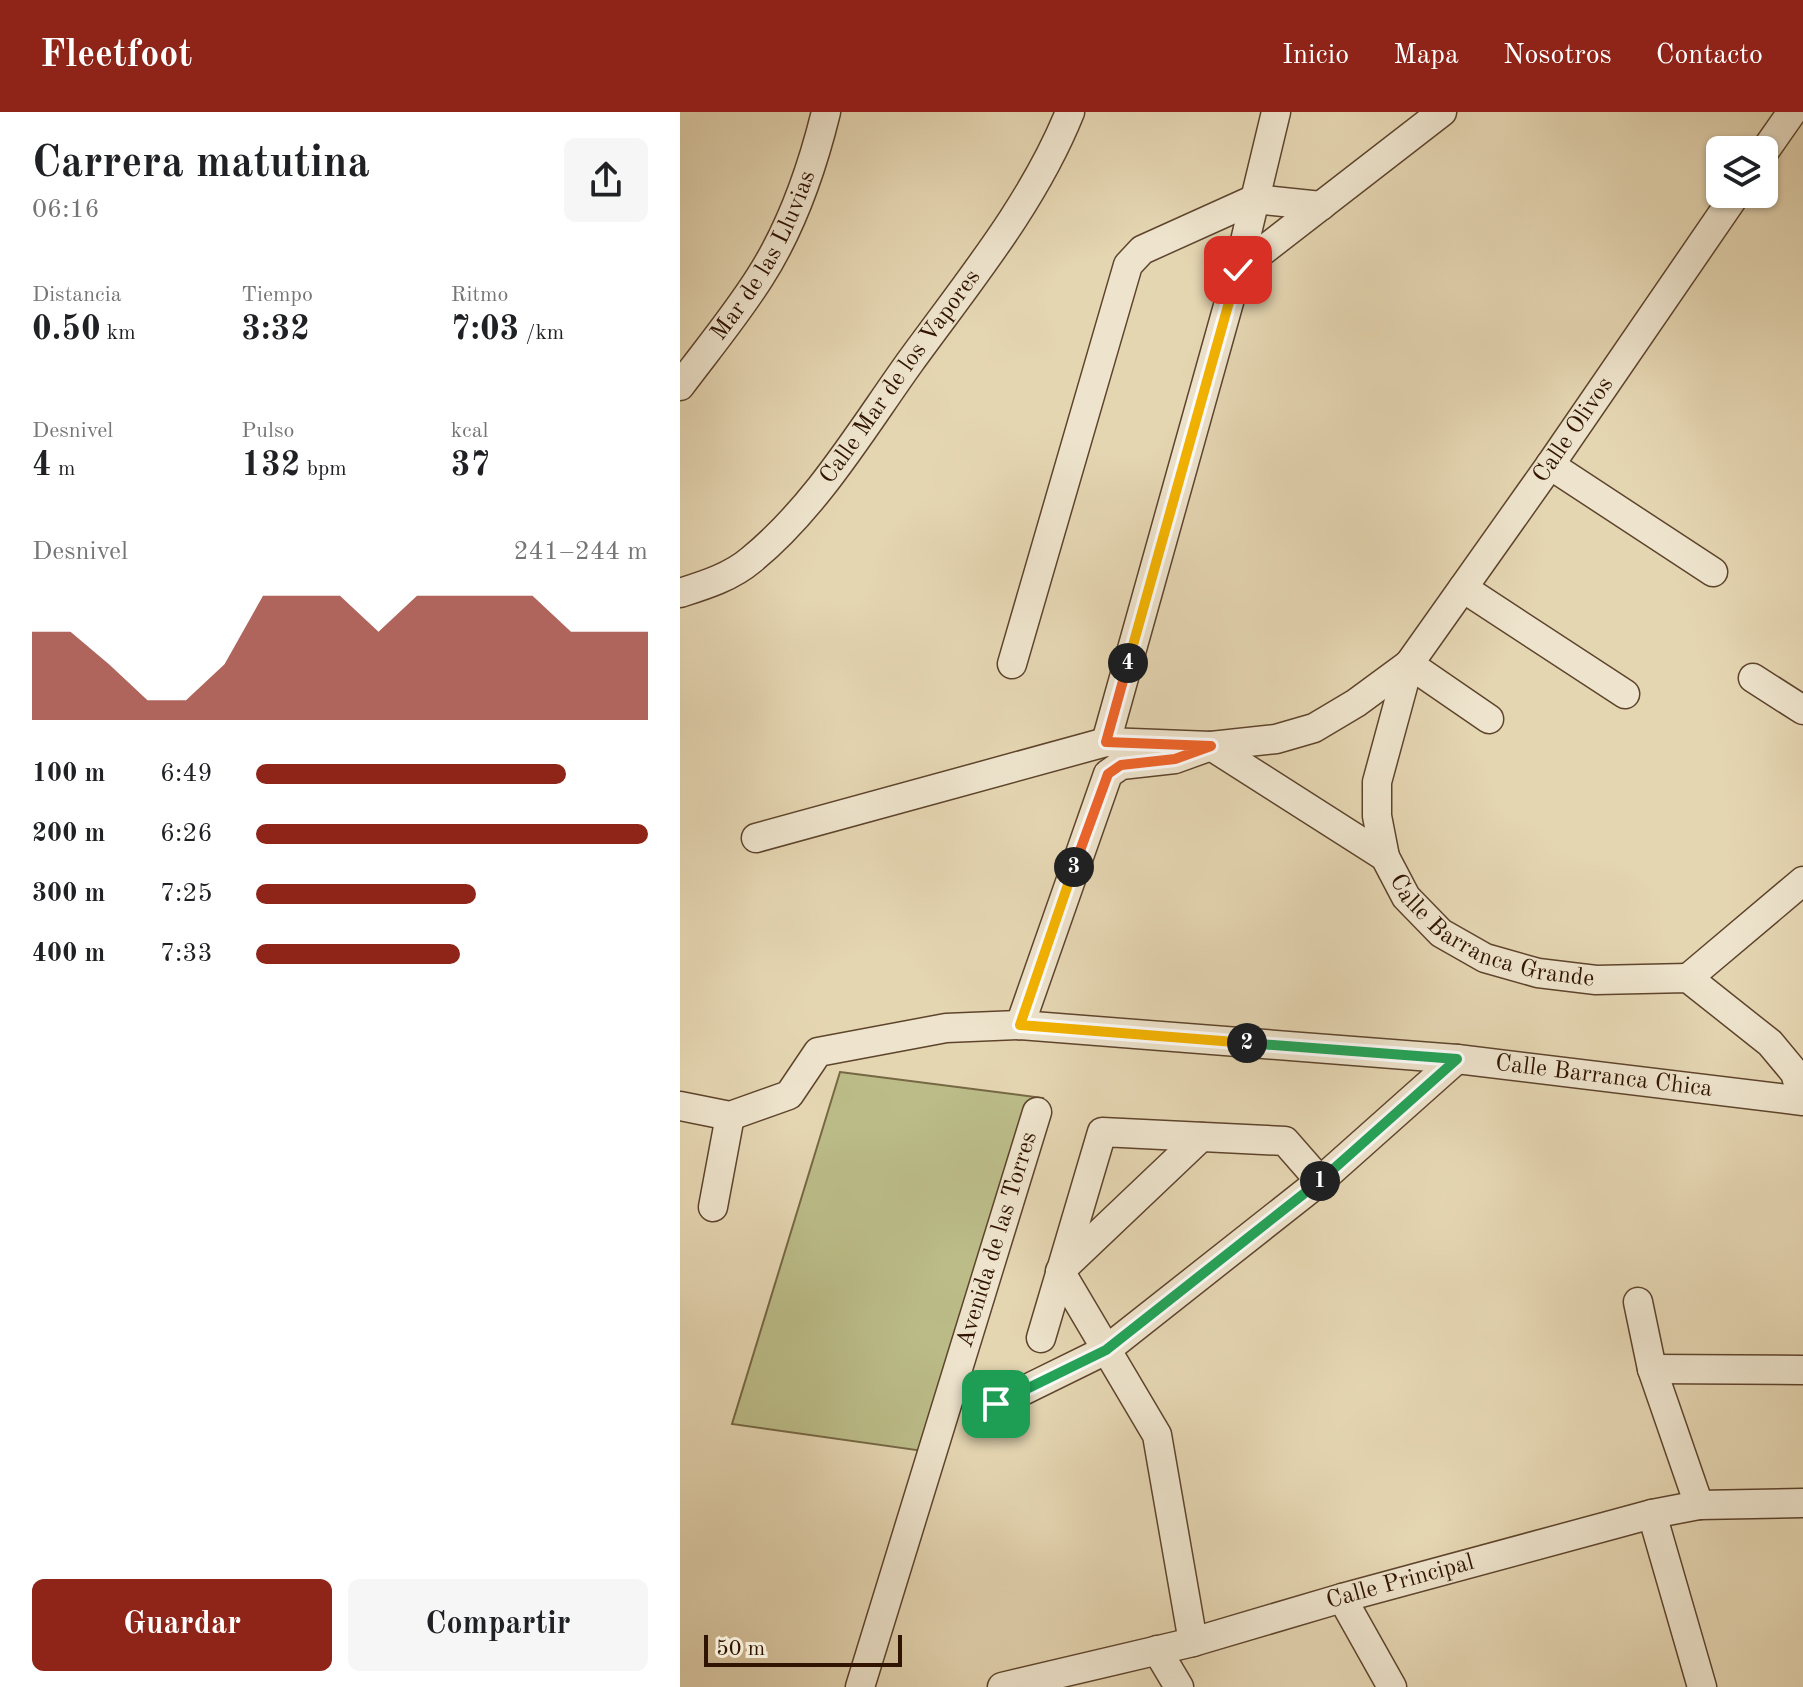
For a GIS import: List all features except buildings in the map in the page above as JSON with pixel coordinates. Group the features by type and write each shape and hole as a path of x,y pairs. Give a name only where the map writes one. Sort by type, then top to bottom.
{"street":[{"name":"Mar de las Lluvias","path":"680,386 761,276 792,218 817,149 826,112"},
{"name":"Calle Mar de los Vapores","path":"680,593 716,581 749,562 790,524 842,457 1022,206 1053,154 1070,112"},
{"path":"1106,742 1238,270 1276,112"},
{"path":"1238,270 1442,112"},
{"path":"1775,136 1792,112"},
{"path":"1012,664 1128,265 1142,250 1255,199 1321,206"},
{"name":"Calle Olivos","path":"1211,746 1276,739 1314,728 1356,703 1409,664 1726,208"},
{"path":"1550,465 1713,572"},
{"path":"1463,588 1625,694"},
{"path":"1409,664 1489,719"},
{"name":"Calle Olivos","path":"1385,857 1377,816 1377,782 1409,664"},
{"path":"1753,678 1803,710"},
{"path":"756,838 1106,742 1211,746"},
{"path":"1020,1025 1108,774 1121,765 1175,759 1211,746"},
{"name":"Calle Barranca Grande","path":"1211,746 1385,857 1406,897 1441,933 1485,958 1538,973 1596,980 1688,978"},
{"path":"1803,881 1688,978 1770,1043 1795,1073 1803,1101"},
{"name":"Calle Barranca Chica","path":"730,1116 789,1095 818,1052 946,1028 1020,1025 1457,1059 1803,1101"},
{"path":"996,1404 1106,1350 1320,1181 1457,1059"},
{"path":"680,1106 730,1116 713,1207"},
{"name":"Avenida de las Torres","path":"860,1687 1037,1112"},
{"path":"1041,1338 1102,1132 1285,1141 1320,1181"},
{"path":"1060,1271 1201,1137"},
{"path":"1060,1271 1157,1435 1193,1642"},
{"path":"1638,1302 1652,1369 1699,1505"},
{"path":"1652,1369 1803,1370"},
{"name":"Calle Principal","path":"1002,1687 1193,1642 1652,1514 1699,1505 1803,1503"},
{"path":"1652,1514 1702,1687"},
{"path":"1342,1598 1392,1687"},
{"path":"1157,1650 1179,1687"}],"green space":[{"path":"840,1072 1043,1098 923,1451 732,1424"}],"route":[{"path":"996,1404 1106,1350 1320,1181 1457,1059 1020,1025 1108,774 1121,765 1175,759 1211,746 1106,742 1238,270"}]}
